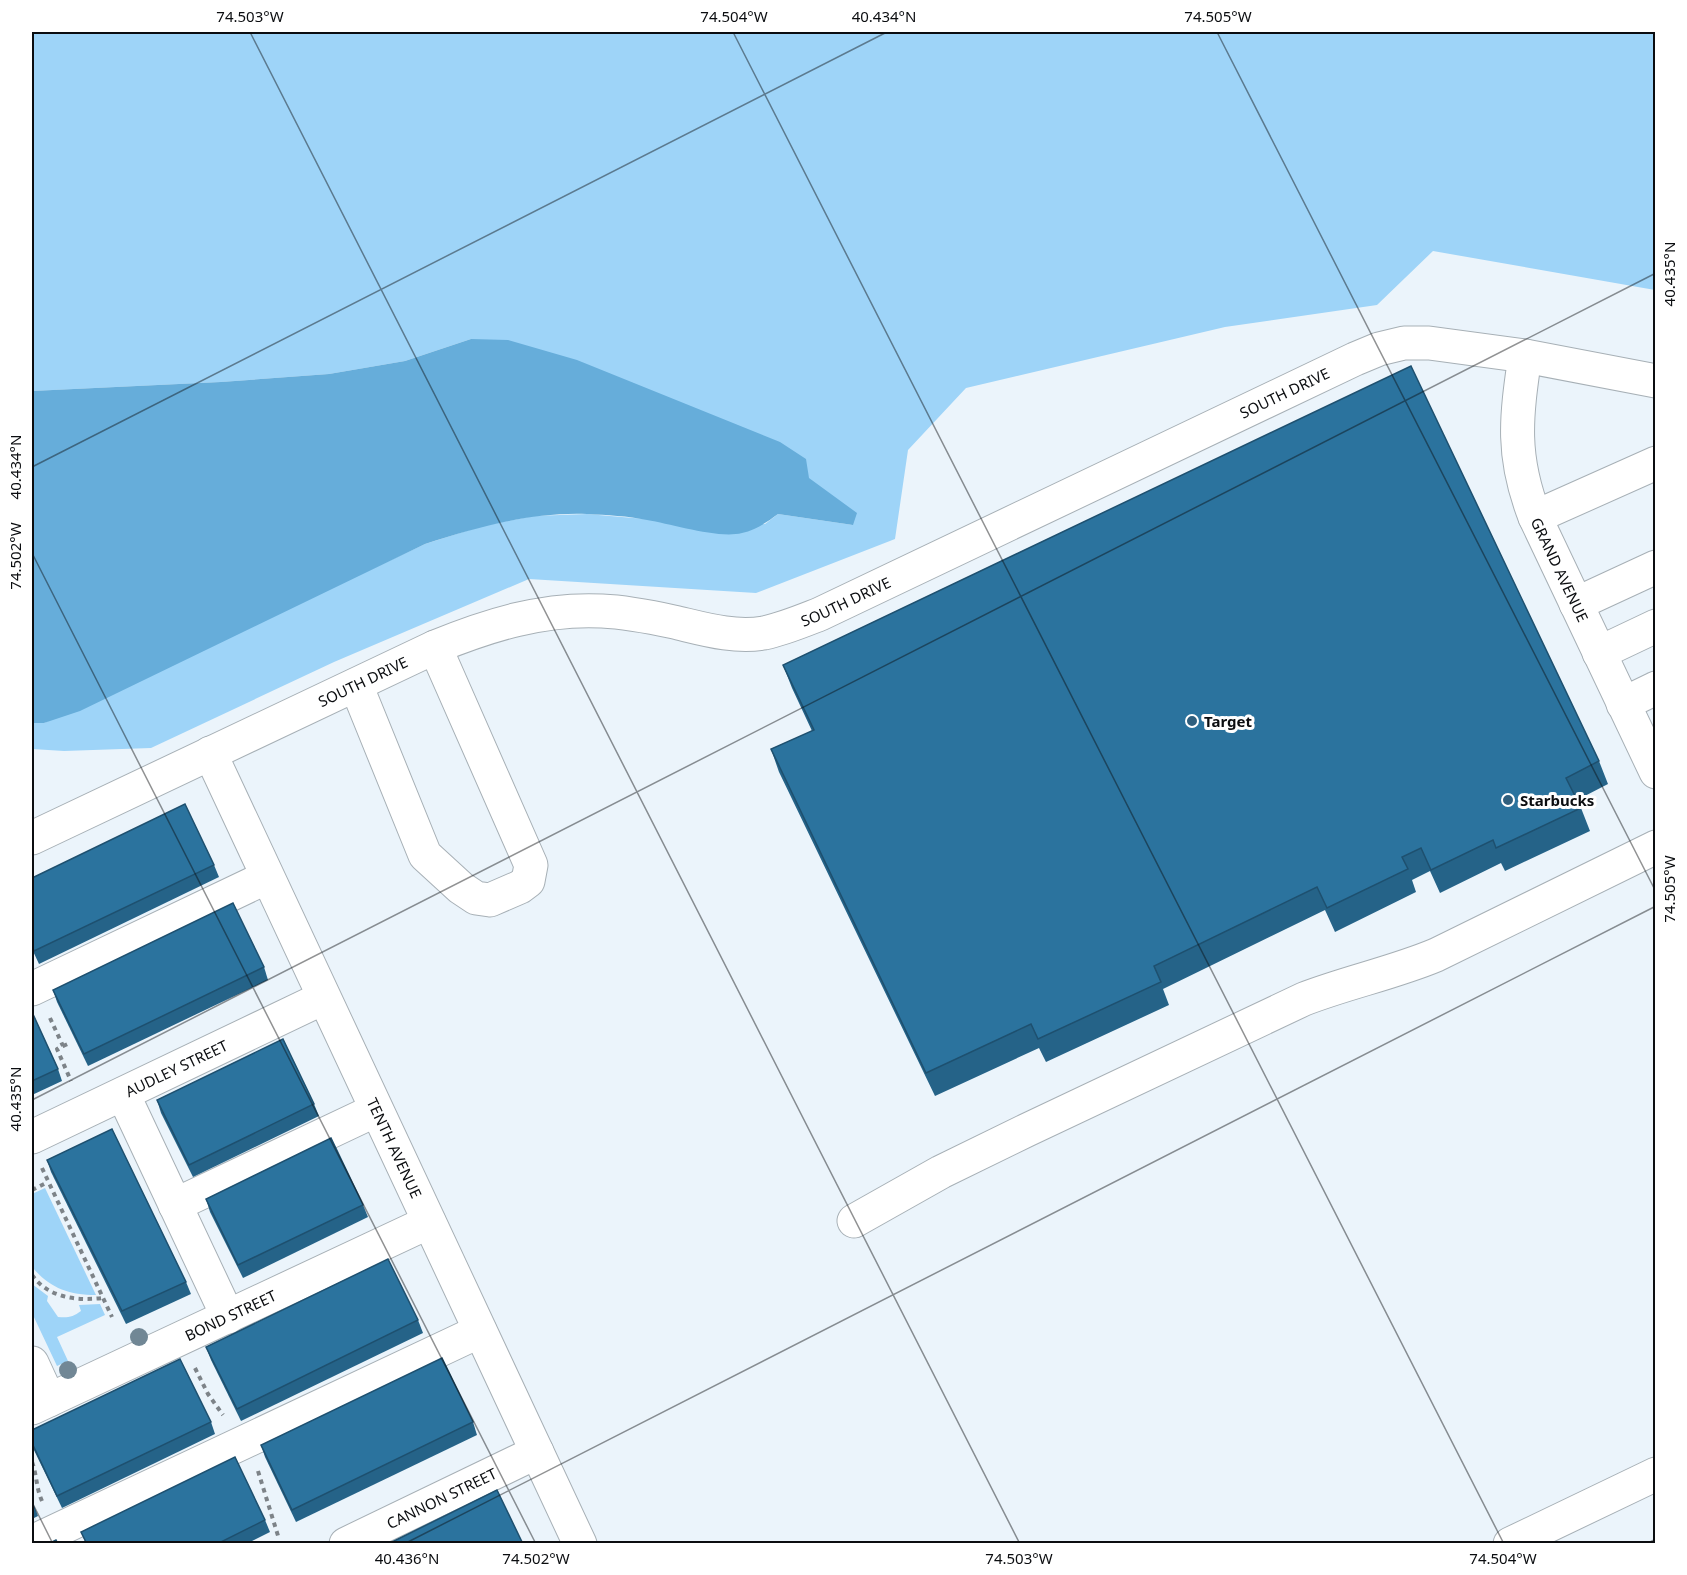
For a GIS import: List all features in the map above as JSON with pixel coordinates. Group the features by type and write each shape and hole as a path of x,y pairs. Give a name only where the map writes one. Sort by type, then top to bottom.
{"street":[{"name":"SOUTH DRIVE","path":"32,838 435,647 500,623 536,614 572,610 638,614 734,634 764,633 820,614 1379,349 1404,343 1429,343 1525,356 1656,381"},
{"name":"GRAND AVENUE","path":"1525,356 1518,404 1517,451 1525,492 1623,704 1652,753"},
{"path":"1535,517 1656,463"},
{"path":"1576,604 1656,567"},
{"path":"1599,653 1656,626"},
{"path":"356,685 425,855 460,888 476,898 490,900 520,887 528,881 531,865 435,647"},
{"path":"1623,704 1656,688"},
{"name":"TENTH AVENUE","path":"210,753 580,1544"},
{"path":"854,1221 1017,1134 1304,999 1436,955 1656,847"},
{"path":"32,989 267,877"},
{"name":"AUDLEY STREET","path":"35,1150 123,1094 324,998"},
{"path":"123,1094 228,1317"},
{"path":"175,1205 376,1110"},
{"name":"BOND STREET","path":"40,1404 429,1222"},
{"path":"32,1542 480,1331"},
{"path":"32,1363 40,1404"},
{"name":"CANNON STREET","path":"346,1544 537,1452"},
{"path":"1510,1544 1654,1479"}],"path":[{"path":"49,1016 63,1046"},
{"path":"70,1043 57,1049 72,1082"},
{"path":"35,1150 112,1317"},
{"path":"32,1190 48,1182"},
{"path":"32,1275 50,1292 67,1298 103,1298"},
{"path":"192,1362 208,1394 227,1421"},
{"path":"254,1460 279,1539"},
{"path":"32,1462 37,1474 39,1493 46,1509"}],"shaded area":[{"path":"32,32 1655,32 1655,290 1433,251 1377,305 1225,327 966,388 908,450 895,539 756,593 529,579 334,662 151,748 64,751 32,749 32,723 44,723 425,544 482,526 533,516 587,514 765,524 778,514 853,525 471,339 405,361 329,374 221,382 32,391"},
{"path":"471,339 508,340 577,360 780,442 806,459 809,478 857,513 853,525 778,514 747,532 732,534 595,514 545,515 505,522 425,544 80,711 44,723 32,723 32,391 221,382 329,374 405,361"},
{"path":"45,1188 96,1295 77,1294 60,1289 32,1267 32,1194"},
{"path":"32,1284 48,1296 47,1301 58,1317 75,1315 81,1311 79,1305 100,1304 105,1315 57,1337 68,1361 57,1366 32,1313"}],"building":[{"name":"Target","path":"1411,366 1599,761 1566,778 1581,808 1496,848 1493,840 1431,870 1421,848 1402,857 1408,869 1327,908 1317,887 1154,966 1161,982 1038,1039 1031,1024 926,1073 771,749 814,730 783,665"},
{"path":"185,804 214,865 34,951 32,946 32,878"},
{"path":"233,903 264,967 84,1054 53,990"},
{"path":"32,1012 58,1069 32,1081"},
{"path":"283,1039 314,1104 189,1165 157,1100"},
{"path":"112,1129 186,1282 122,1311 47,1160"},
{"path":"331,1138 363,1205 238,1265 206,1199"},
{"path":"388,1259 418,1320 237,1409 206,1347"},
{"path":"442,1358 473,1422 292,1510 261,1445"},
{"path":"180,1359 211,1422 57,1496 32,1443 32,1430"},
{"path":"235,1457 265,1520 217,1544 87,1544 81,1532"},
{"path":"497,1490 523,1544 388,1544"}],"place":[{"name":"Target","path":"1192,721"},
{"name":"Starbucks","path":"1508,800"}]}
